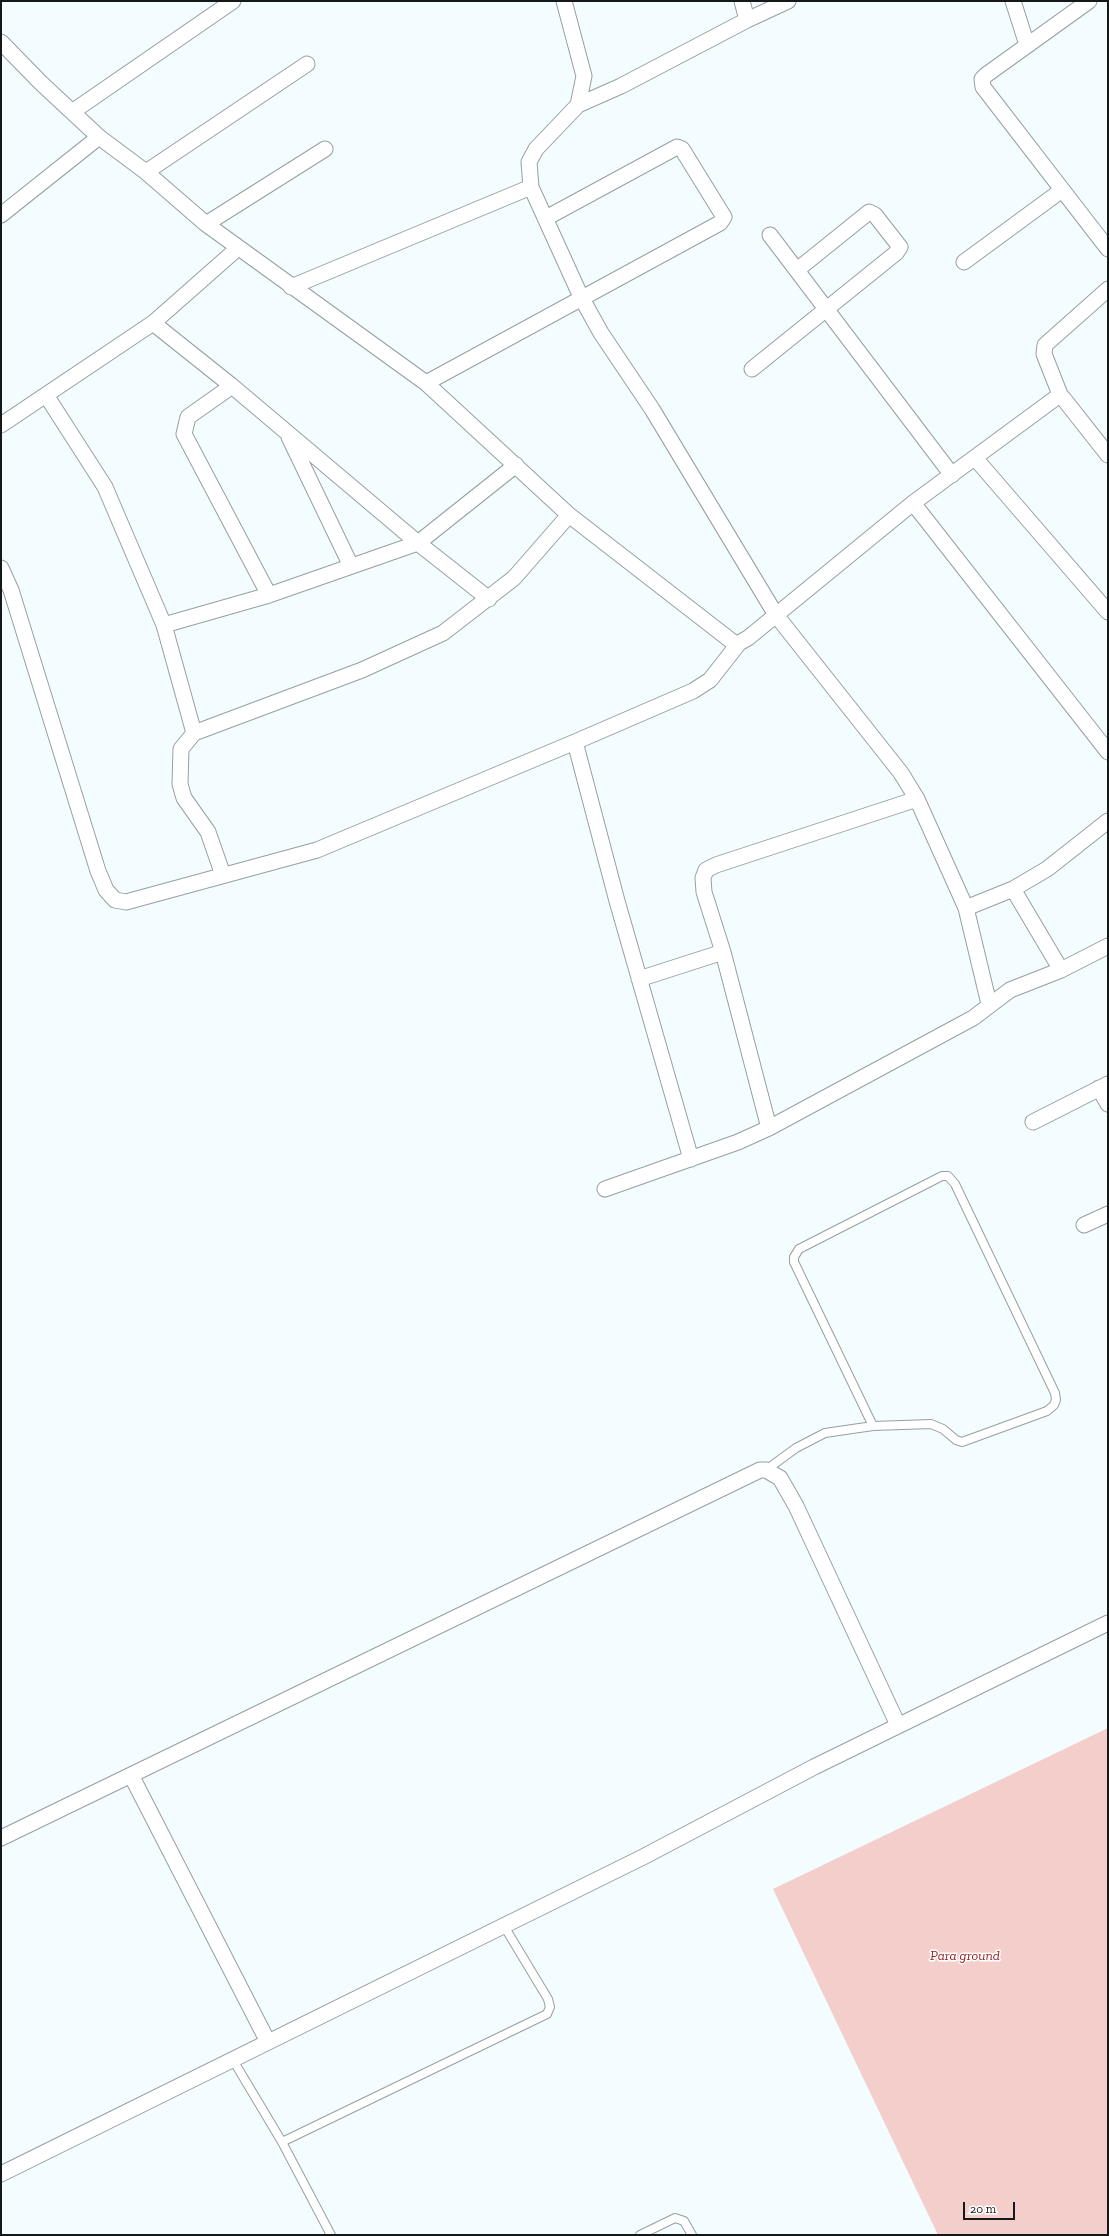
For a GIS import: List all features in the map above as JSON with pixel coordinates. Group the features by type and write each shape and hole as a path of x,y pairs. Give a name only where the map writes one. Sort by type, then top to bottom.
{"street":[{"path":"72,112 233,1"},
{"path":"564,1 584,76 578,105"},
{"path":"742,1 747,20"},
{"path":"788,1 747,20 621,86 578,105 536,149 530,162 531,187 581,297 601,333 648,403 776,615 901,773 917,799 966,908 989,1004"},
{"path":"1013,1 1027,45"},
{"path":"1088,1 986,75 982,80 982,87 1108,249"},
{"path":"1,42 41,83 99,137 146,172 206,224 291,287 426,383 569,515 730,641 739,643"},
{"path":"146,172 307,64"},
{"path":"1,215 99,137"},
{"path":"426,383 581,297 720,223 723,220 724,214 682,149 677,147 546,218"},
{"path":"206,224 325,148"},
{"path":"291,287 531,187"},
{"path":"964,262 1062,190"},
{"path":"752,369 896,253 900,247 875,215 869,212 797,270"},
{"path":"770,235 952,475"},
{"path":"1,425 153,323 238,248"},
{"path":"1108,289 1045,345 1044,354 1061,397 1108,455"},
{"path":"153,323 232,386 418,543 489,599"},
{"path":"232,386 188,417 184,434 269,595"},
{"path":"46,395 105,487 164,625 194,733"},
{"path":"1,568 11,590 106,890 115,900 126,902 317,850 693,691 710,680 739,643 748,638 914,503 1054,398 1061,397"},
{"path":"287,432 351,566"},
{"path":"975,458 1108,612"},
{"path":"164,625 269,595 418,543 516,465"},
{"path":"914,503 1108,752"},
{"path":"223,876 208,832 184,798 180,784 182,749 194,733 258,711 369,667 443,633 489,599 514,578 569,515"},
{"path":"575,742 639,979 691,1159"},
{"path":"769,1128 723,952 704,892 703,878 706,870 716,865 917,799"},
{"path":"966,908 1013,889 1047,869 1107,826"},
{"path":"1013,889 1061,970"},
{"path":"605,1189 738,1142 769,1128 973,1018 989,1004 1010,990 1061,970 1108,946"},
{"path":"639,979 723,952"},
{"path":"1033,1122 1104,1086 1108,1104"},
{"path":"1084,1225 1108,1214"},
{"path":"1,1838 739,1481 766,1470 780,1478 796,1506 898,1725"},
{"path":"1,2174 643,1857 898,1725 1108,1623"},
{"path":"131,1775 268,2042"}],"lane":[{"path":"766,1470 814,1438 837,1431 873,1426 931,1424 944,1429 956,1440 962,1442 1047,1411 1056,1400 1055,1393 955,1184 948,1176 942,1176 799,1249 794,1257 794,1262 873,1426"},
{"path":"282,2142 547,2014 550,2007 548,1999 504,1926"},
{"path":"233,2060 282,2142 331,2235"},
{"path":"640,2235 675,2218 684,2221 692,2235"}],"green space":[{"name":"Para ground","path":"1108,1728 1108,2235 938,2235 773,1889"}]}
